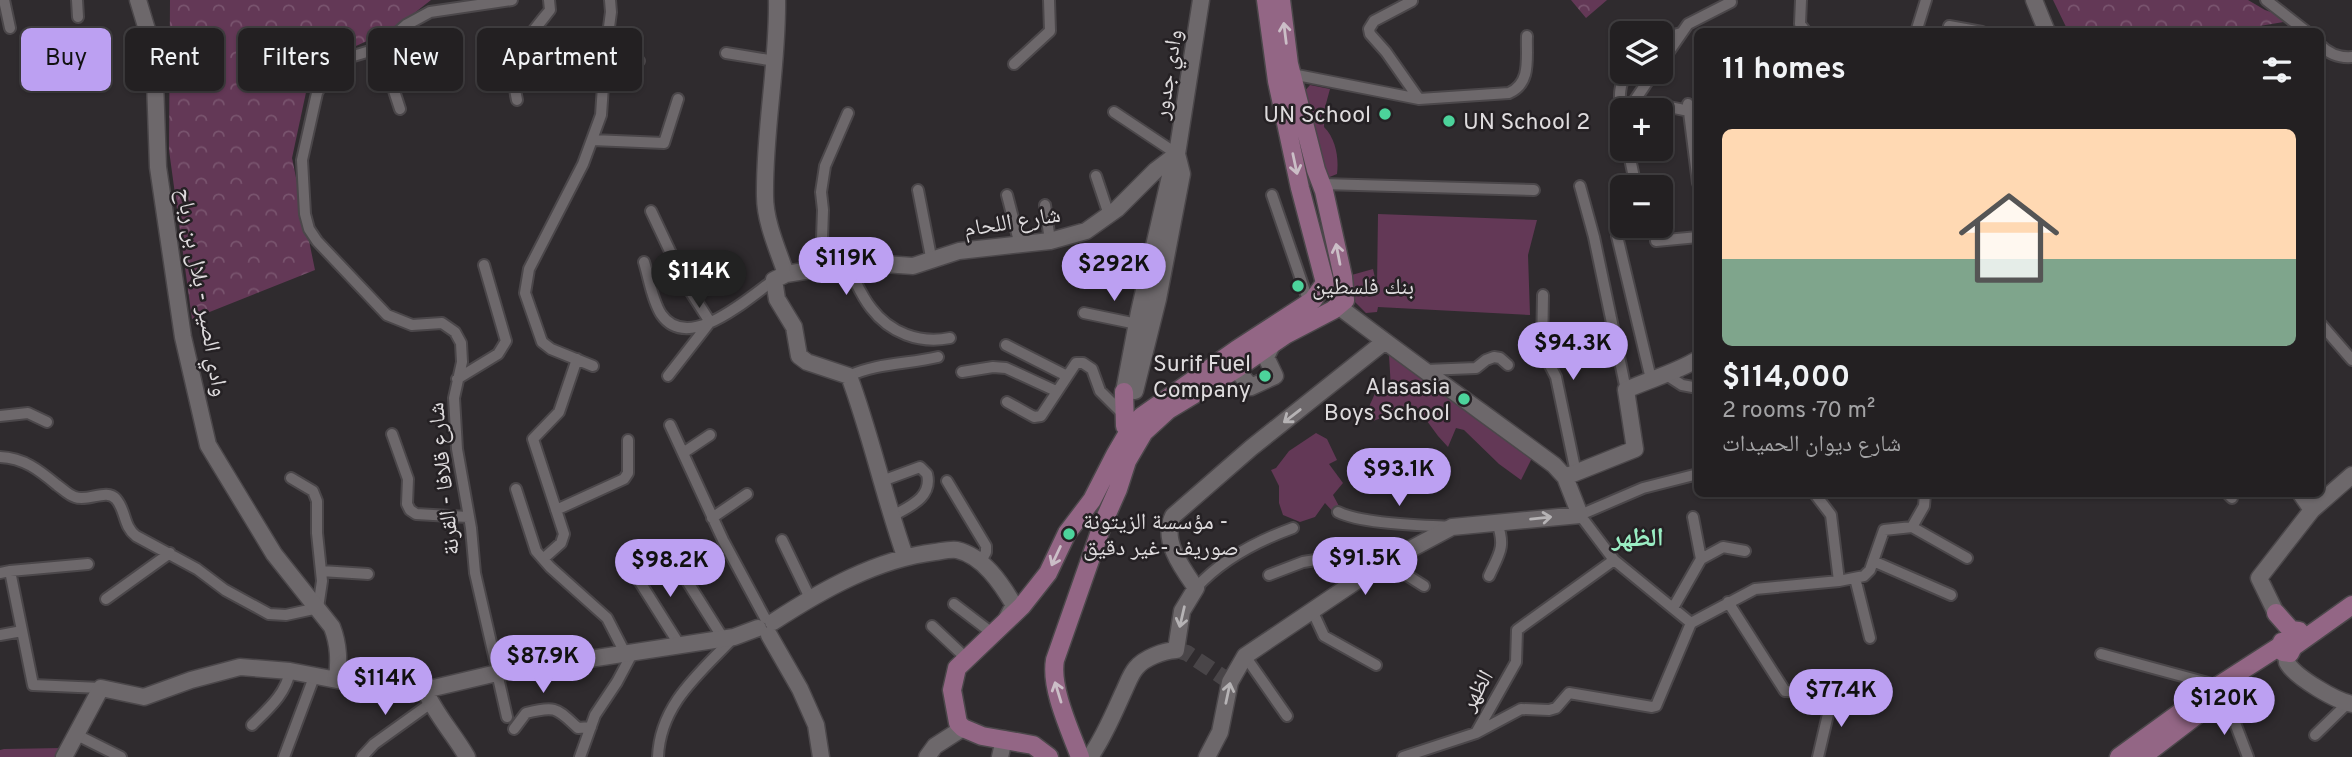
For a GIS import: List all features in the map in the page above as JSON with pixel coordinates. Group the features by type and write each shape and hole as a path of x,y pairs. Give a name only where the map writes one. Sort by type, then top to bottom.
{"main road":[{"name":"وادي الصير - بلال بن رباح","path":"138,0 154,52 158,167 183,337 208,446 274,554 332,627 339,654 337,680"},
{"path":"776,0 778,31 765,198 780,277 777,299 794,327 799,356 807,362 849,376 866,421 891,517 905,556"},
{"name":"وادي جدور","path":"1177,155 1201,0"},
{"path":"1266,0 1280,94 1300,188 1325,281 1311,302"},
{"path":"1134,416 1168,410 1345,300 1345,287 1322,184 1316,170 1292,74 1281,0"},
{"path":"2034,0 2045,28"},
{"path":"1134,416 1137,324 1177,155"},
{"path":"1080,757 1056,687 1055,660 1103,523 1116,464 1134,416 1182,174 1177,155"},
{"name":"شارع اللحام","path":"780,277 821,267 849,269 884,264 913,266 932,262 958,251 1050,241 1086,230 1109,215 1156,170 1177,155"},
{"path":"1134,416 1331,290 1338,296 1338,306"},
{"path":"1207,757 1220,732 1230,682 1245,656 1381,565 1452,527 1580,515 1570,475 1338,306"},
{"path":"1237,350 1232,361 1248,386 1254,387 1274,374 1266,357 1279,339"},
{"path":"1090,757 1102,740 1136,668 1163,652 1176,650 1182,611 1196,588 1182,567 1169,538 1168,527 1173,516 1251,448 1384,342"},
{"path":"1570,475 1635,449 1626,390 1679,371 1694,362"},
{"path":"1049,757 1034,745 982,736 963,728 958,723 952,690 957,668 1030,596 1048,573 1067,533 1116,464"},
{"path":"2350,703 2336,699 2288,665 2287,644 2291,630 2276,613 2259,578 2312,510 2352,475"},
{"path":"2303,497 2312,510"},
{"path":"64,757 101,688 144,697 191,680 240,667 290,671 428,696 498,673 729,637 766,626 810,598 905,556 956,550 981,561 1014,605 1006,620"},
{"path":"1008,596 1030,596"},
{"path":"2142,757 2352,596"},
{"path":"2119,757 2219,686 2352,605"},
{"path":"766,626 817,725 821,757"},
{"path":"428,696 467,757"},
{"path":"927,757 935,746 963,728"},
{"path":"1000,757 1004,739"}],"street":[{"path":"4,0 10,28"},
{"path":"77,0 78,17"},
{"name":"شارع قلافا - القرنة","path":"403,28 430,12 512,0"},
{"path":"517,100 514,79 517,55 550,10 549,0"},
{"path":"609,28 610,0"},
{"path":"1014,64 1050,31 1049,0"},
{"path":"1801,0 1800,24 1803,28"},
{"path":"1917,28 1926,0"},
{"path":"2266,0 2302,28"},
{"path":"1412,1 1374,21 1369,30 1419,99"},
{"path":"1673,46 1688,24 1731,2"},
{"path":"1949,26 1960,28"},
{"path":"1673,36 1682,33"},
{"path":"1292,74 1419,99 1505,93 1515,90 1525,76 1527,36"},
{"path":"2324,49 2352,57"},
{"name":"شارع قلافا - القرنة","path":"368,52 342,61 327,74 319,86 302,160 307,222 317,241 387,315 412,325 442,323 455,332 463,351 454,398 456,439 475,573 507,717"},
{"path":"726,53 775,61"},
{"path":"394,91 400,109"},
{"path":"593,366 551,349 542,342 524,293 529,269 583,164 602,111 603,91"},
{"path":"592,140 664,143 678,100"},
{"path":"1673,105 1688,107 1694,153"},
{"path":"1114,112 1177,155"},
{"path":"821,267 821,192 825,166 848,113"},
{"path":"1096,176 1109,215"},
{"path":"1322,184 1534,190"},
{"path":"1580,186 1594,236 1626,390"},
{"path":"918,190 932,262"},
{"path":"1007,195 1020,245"},
{"path":"1272,195 1311,302"},
{"path":"1045,205 1050,241"},
{"path":"651,211 685,283 710,322"},
{"path":"1656,241 1694,237"},
{"path":"1618,238 1658,377 1694,387"},
{"path":"644,262 657,305 668,321 685,329 697,328 710,322 780,277"},
{"path":"457,379 498,354 505,346 505,337 484,265"},
{"path":"849,269 871,309 895,329 907,337 919,339 950,338"},
{"path":"1543,295 1542,350 1556,377 1570,475"},
{"path":"1084,313 1137,324"},
{"path":"668,376 710,322"},
{"path":"2324,328 2352,360"},
{"path":"1006,345 1067,376"},
{"path":"849,376 886,365 938,357"},
{"path":"1426,370 1476,368 1494,357 1500,358 1508,365"},
{"path":"542,559 560,545 564,538 533,439 559,412 577,359"},
{"path":"1007,402 1038,417 1043,414 1076,363 1089,365 1100,391 1134,416"},
{"path":"962,372 1006,368 1056,391"},
{"path":"0,416 28,413 47,422"},
{"path":"670,425 712,518 766,626"},
{"path":"393,433 408,480 407,504 410,510 416,514 468,517"},
{"path":"683,453 710,435"},
{"path":"556,510 624,479 628,469 628,440"},
{"path":"0,457 15,458 28,463 75,498 88,499 106,494 113,496 118,501 126,525 132,533 170,553 225,590 269,614 287,615 318,608 322,581 317,500 313,491 290,478"},
{"path":"882,481 920,467 927,474 928,488 924,496 891,517"},
{"path":"1694,475 1643,488 1580,515 1614,560 1691,623 1755,589 1864,576 1873,561 1884,530 1913,527 1967,558"},
{"path":"947,481 986,546 981,561"},
{"path":"516,489 536,551 607,618 629,653 617,682 595,715 580,757"},
{"path":"712,518 747,494"},
{"path":"1817,497 1831,515 1839,581"},
{"path":"1913,527 1926,497"},
{"path":"1338,512 1399,524 1452,527"},
{"path":"1693,517 1701,559"},
{"path":"1489,576 1501,555 1503,537 1497,523"},
{"path":"1196,588 1226,561 1266,537 1293,528"},
{"path":"782,540 810,598"},
{"path":"1673,608 1701,559 1723,547 1745,551"},
{"path":"106,599 170,553"},
{"path":"658,757 661,731 677,699 729,637 670,554"},
{"path":"1269,575 1303,562 1322,559 1381,565 1424,586"},
{"name":"الظهر","path":"1476,733 1516,662 1517,630 1614,560"},
{"path":"1873,561 1951,594"},
{"path":"88,564 5,572 22,631 33,685 101,688"},
{"path":"321,571 368,574"},
{"path":"633,571 679,644"},
{"path":"1855,578 1870,638"},
{"path":"1728,602 1786,691 1833,694 1876,681"},
{"path":"954,604 992,633"},
{"path":"1312,610 1321,632 1328,639 1376,664"},
{"name":"الظهر","path":"1476,733 1521,709 1556,708 1569,694 1656,706 1691,623"},
{"path":"932,626 966,658"},
{"path":"0,635 22,631"},
{"path":"2101,654 2219,686"},
{"path":"1245,656 1287,716"},
{"path":"252,725 278,698 288,681 290,671"},
{"path":"284,757 314,677"},
{"path":"1818,757 1833,694"},
{"path":"362,757 428,696"},
{"path":"2315,735 2350,703"},
{"path":"2209,705 2235,723 2248,757"},
{"path":"514,729 526,713 554,709 561,711 578,728 591,727"},
{"path":"1403,757 1476,733"},
{"path":"75,734 121,757"}],"green space":[{"path":"170,0 431,0 395,28 368,28 368,41 354,47 354,28 238,28 238,91 306,91 292,158 315,270 192,319 169,150 169,91 224,91 224,28 170,28"},
{"path":"1571,0 1607,0 1586,18"},
{"path":"2053,0 2248,0 2265,10 2295,20 2248,28 2067,28"},
{"path":"1310,85 1330,89 1324,111 1324,127 1334,143 1338,168 1337,174 1327,178 1302,94"},
{"path":"1378,214 1537,220 1528,255 1530,315 1378,307 1377,312 1366,313 1353,300 1348,276 1373,269 1377,287"},
{"path":"1389,355 1533,456 1521,480 1499,464 1464,430 1456,428 1448,447 1416,406 1370,422 1368,409 1377,389 1391,389"},
{"path":"1316,433 1327,439 1337,460 1329,464 1343,483 1333,495 1340,508 1335,514 1325,503 1315,517 1300,522 1283,515 1279,503 1279,486 1271,470 1276,468 1289,451"},
{"path":"62,748 56,757 0,757 0,750 4,749"}],"tunnel":[{"path":"1176,650 1187,653 1230,682"}],"place":[{"name":"UN School","path":"1385,114"},
{"name":"UN School 2","path":"1449,121"},
{"name":"بنك فلسطين","path":"1298,286"},
{"name":"Surif Fuel Company","path":"1265,376"},
{"name":"Alasasia Boys School","path":"1464,399"},
{"name":"مؤسسة الزيتونة - صوريف -غير دقيق","path":"1069,534"}],"district":[{"name":"الظهر","path":"1638,537"}]}
